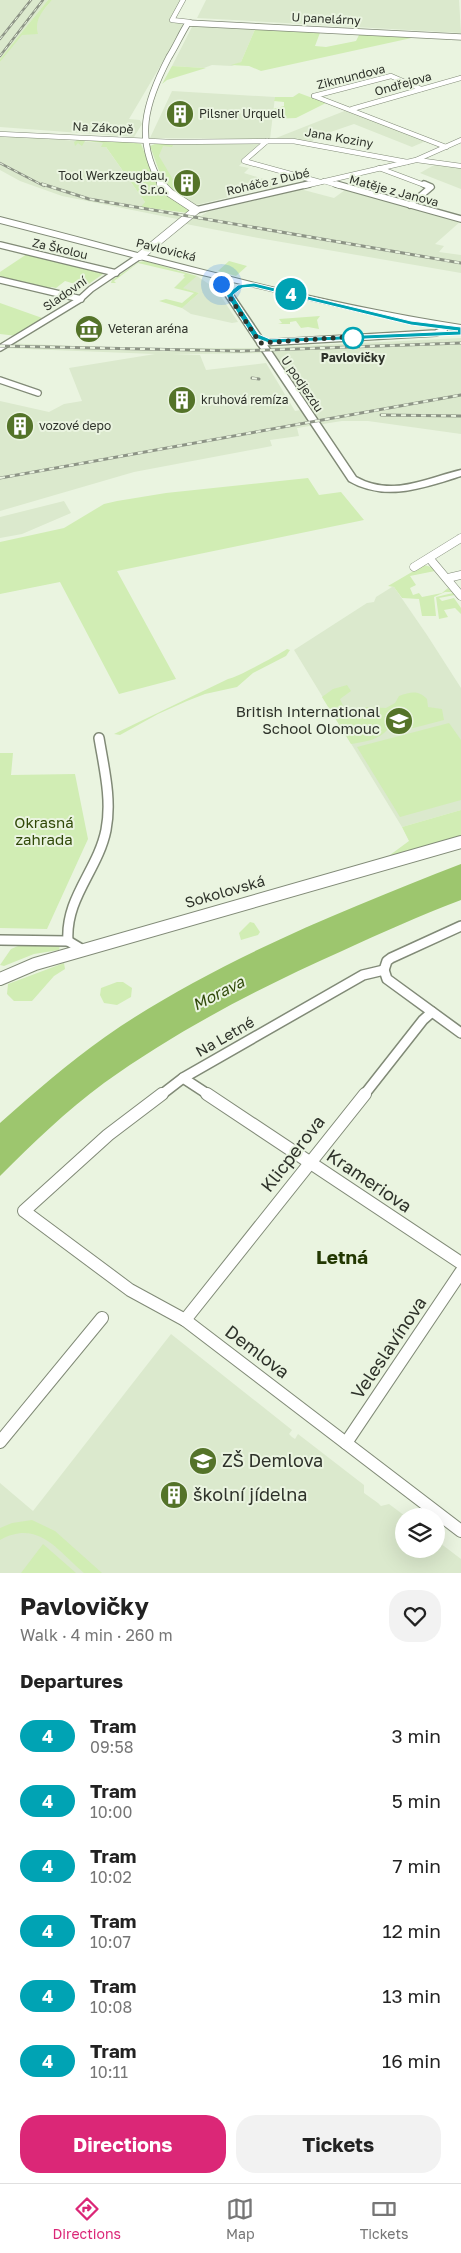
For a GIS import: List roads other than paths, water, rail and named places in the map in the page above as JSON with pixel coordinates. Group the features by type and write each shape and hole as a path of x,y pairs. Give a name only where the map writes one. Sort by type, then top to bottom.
{"main road":[{"name":"Pavlovická","path":"0,220 198,271 444,328"},
{"name":"U podjezdu","path":"198,271 222,285 328,446 352,479 371,488 396,489 461,473"},
{"path":"222,285 260,286"},
{"name":"Pavlovická","path":"260,286 280,294 444,328"},
{"path":"444,328 461,330"}],"street":[{"name":"U panelárny","path":"183,0 172,20 461,37"},
{"path":"145,142 145,119 152,94 187,24 190,22"},
{"name":"Zikmundova","path":"352,110 314,96 391,76 421,89"},
{"name":"Ondřejova","path":"352,110 461,78"},
{"path":"352,110 446,147"},
{"name":"Na Zákopě","path":"0,134 145,142 150,163 164,188 196,210"},
{"path":"416,160 461,140"},
{"name":"Jana Koziny","path":"145,142 267,141 317,144 407,162"},
{"name":"Matěje z Janova","path":"267,141 244,161 461,218"},
{"path":"416,160 461,166"},
{"name":"Roháče z Dubé","path":"140,256 196,210 416,160"},
{"path":"379,168 431,187 410,205"},
{"name":"Za Školou","path":"0,245 39,256 116,273"},
{"name":"Sladovní","path":"0,348 81,299 91,289 140,256"},
{"path":"0,280 81,299"},
{"path":"260,343 436,333 444,328"},
{"path":"0,380 38,393"},
{"path":"414,567 430,559 461,538"},
{"path":"430,559 448,578 461,596"},
{"path":"448,578 461,575"},
{"path":"68,941 68,919 106,832 108,806 99,738"},
{"name":"Sokolovská","path":"0,979 35,964 461,842"},
{"name":"Na Letné","path":"24,1212 108,1135 183,1078 363,975 384,970 387,961 391,958 461,926"},
{"path":"0,940 68,941 83,950"},
{"path":"384,970 387,979 461,1033"},
{"name":"Klicperova","path":"185,1320 309,1162 423,1020 432,1012"},
{"name":"Krameriova","path":"183,1078 461,1263"},
{"name":"Demlova","path":"24,1212 130,1290 185,1320 461,1531"},
{"name":"Veleslavínova","path":"346,1443 461,1272"},
{"path":"3,1433 102,1318"}],"water":[{"name":"Morava","path":"461,864 461,900 401,924 311,965 220,1011 161,1045 104,1083 76,1105 0,1176 0,1123 38,1089 105,1037 145,1010 232,962 370,900"}],"tram line":[{"path":"461,329 411,323 254,285 240,286 230,295 255,335 269,341 461,333"},
{"name":"4","path":"461,329 440,328 411,323 254,285 240,286 234,289 230,295 231,300 255,335 269,341 461,333"}],"railway":[{"path":"0,39 31,0"},
{"path":"0,56 43,0"},
{"path":"0,163 44,186"},
{"path":"42,184 89,199 461,263"},
{"path":"0,346 240,351 461,343"},
{"path":"252,378 259,379"},
{"path":"0,478 461,395"},
{"path":"381,415 461,416"}],"place":[{"name":"Pilsner Urquell","path":"180,114"},
{"name":"Tool Werkzeugbau, S.r.o.","path":"187,183"},
{"name":"Veteran aréna","path":"89,329"},
{"name":"Pavlovičky","path":"353,338"},
{"name":"kruhová remíza","path":"182,400"},
{"name":"vozové depo","path":"20,426"},
{"name":"British International School Olomouc","path":"399,721"},
{"name":"ZŠ Demlova","path":"203,1461"},
{"name":"školní jídelna","path":"174,1495"}],"district":[{"name":"Letná","path":"342,1257"}],"park label":[{"name":"Okrasná zahrada","path":"44,832"}]}
